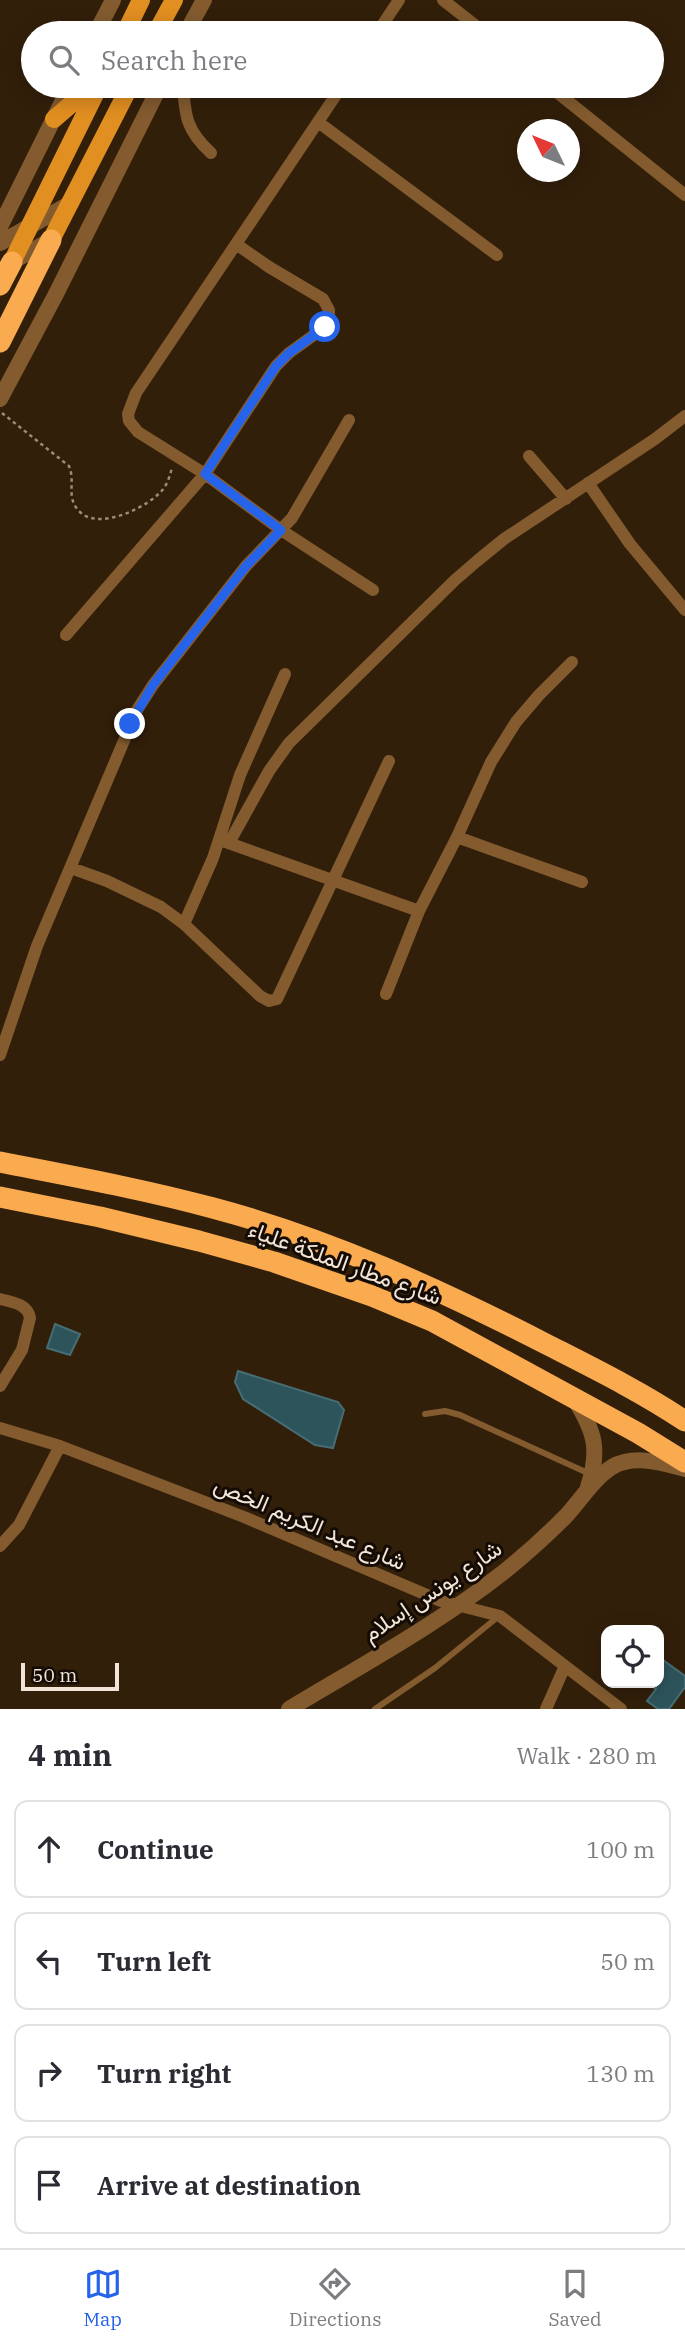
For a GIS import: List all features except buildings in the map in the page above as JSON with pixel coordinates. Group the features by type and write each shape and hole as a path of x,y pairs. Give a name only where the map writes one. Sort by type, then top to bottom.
{"highway":[{"path":"0,342 51,240"},
{"path":"0,285 6,265"},
{"name":"شارع مطار الملكة علياء","path":"0,1163 101,1182 213,1208 323,1245 442,1291 637,1391 685,1421"},
{"name":"شارع مطار الملكة علياء","path":"5,1201 199,1241 274,1262 372,1296 432,1321 685,1462"}],"main road":[{"path":"131,21 141,0"},
{"path":"163,21 174,0"},
{"path":"54,118 78,98"},
{"path":"6,265 31,225 93,98"},
{"path":"51,240 124,98"}],"street":[{"path":"102,21 113,0"},
{"path":"193,21 204,0"},
{"path":"385,21 399,0"},
{"path":"443,0 470,21"},
{"path":"0,227 64,98"},
{"path":"0,399 154,98"},
{"path":"184,98 190,130 211,153"},
{"path":"334,98 136,393 128,414 133,428 205,474 281,530 373,590"},
{"path":"564,98 685,195"},
{"path":"318,122 497,255"},
{"path":"0,204 28,167"},
{"path":"0,243 71,203"},
{"path":"6,265 51,240"},
{"path":"66,635 205,474 276,366 289,353 321,331 329,316 323,299 236,244"},
{"path":"184,924 224,841 269,771 303,726 455,580 504,539 655,439 685,416"},
{"path":"0,1055 37,946 130,724 144,697 246,566 292,518 349,420"},
{"path":"529,456 566,499"},
{"path":"588,483 630,544 685,610"},
{"path":"386,994 419,911 504,738 539,695 572,662"},
{"path":"224,841 240,775 285,674"},
{"path":"71,867 162,907 184,924 260,996 273,1001 279,997 286,984 332,879 389,761"},
{"path":"457,837 582,882"},
{"path":"224,841 419,911"},
{"path":"0,1299 24,1307 30,1312 22,1350 0,1386"},
{"name":"شارع يونس إسلام","path":"574,1398 587,1418 594,1439 592,1475 586,1493"},
{"name":"شارع عبد الكريم الخص","path":"0,1428 60,1446 244,1517 405,1587 457,1606 500,1616 621,1709"},
{"path":"0,1546 19,1525 60,1446"},
{"name":"شارع يونس إسلام","path":"289,1709 457,1606 532,1548 566,1516 600,1477 613,1467 625,1461 651,1461 685,1469"},
{"path":"546,1709 565,1666"}],"lane":[{"path":"425,1414 445,1411 460,1415 592,1475"},
{"path":"375,1709 435,1668 500,1616"}],"path":[{"path":"0,412 69,466 72,474 70,491 74,506 84,516 96,520 107,520 155,497 169,478 173,454"}],"route":[{"path":"130,724 153,685 246,566 281,530 205,474 276,366 325,327"}]}
